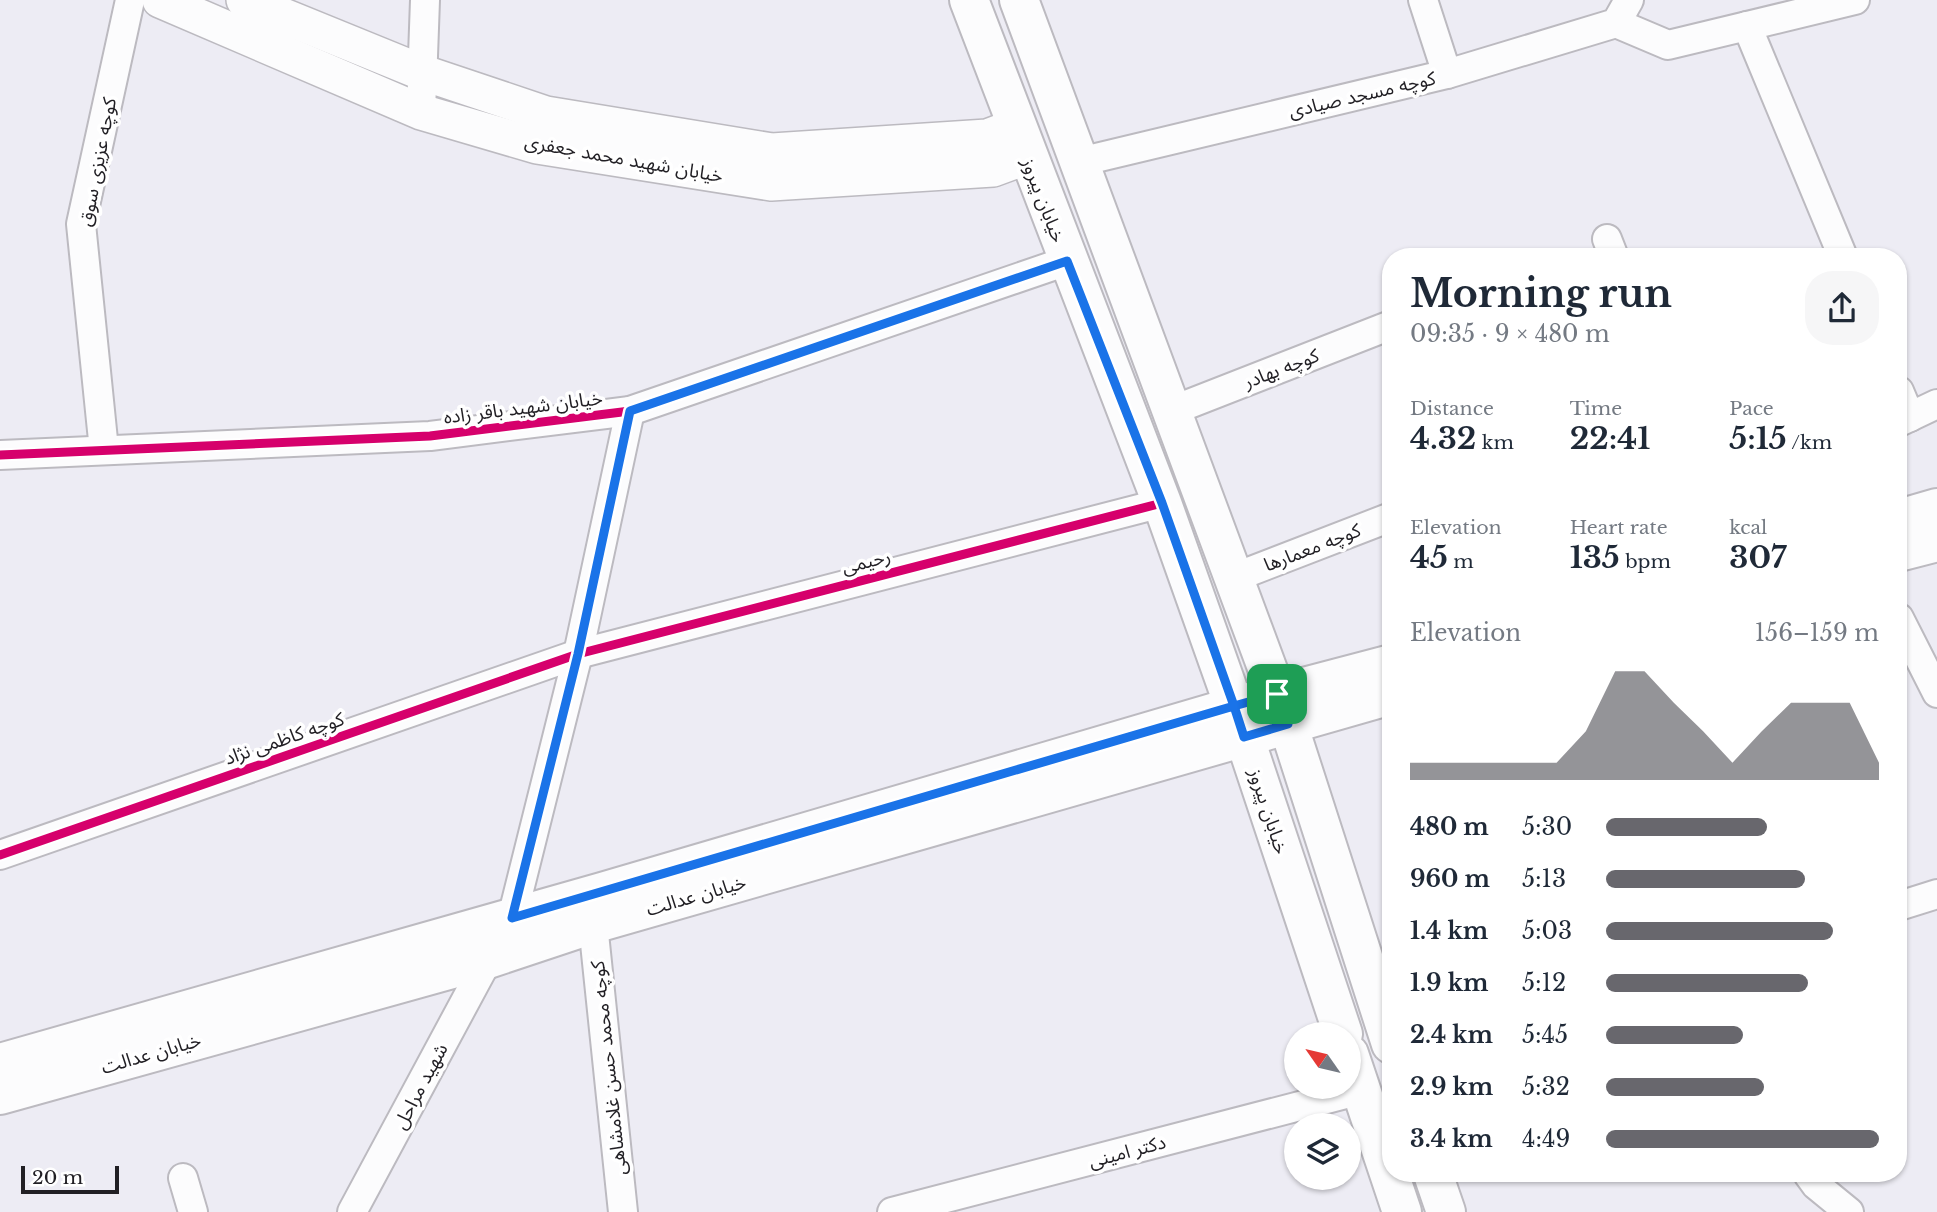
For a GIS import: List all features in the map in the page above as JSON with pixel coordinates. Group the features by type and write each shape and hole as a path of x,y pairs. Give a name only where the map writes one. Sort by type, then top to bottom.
{"main road":[{"name":"خیابان پیروز","path":"969,0 1162,503 1239,721 1339,1022"},
{"path":"1018,0 1282,709 1382,1016"},
{"path":"1907,517 1937,508"},
{"path":"1907,550 1937,542"},
{"name":"خیابان عدالت","path":"0,1063 512,918 1282,709 1382,668"},
{"name":"خیابان عدالت","path":"1282,709 1382,696"},
{"name":"خیابان عدالت","path":"0,1095 488,959 1239,721"},
{"path":"1362,1093 1382,1152"},
{"path":"1392,1182 1402,1212"},
{"path":"1436,1182 1446,1212"}],"street":[{"name":"کوچه عزیزی سوق","path":"104,450 81,224 130,0"},
{"name":"خیابان شهید محمد جعفری","path":"160,0 421,112 537,146 771,183 993,169 1022,141"},
{"path":"421,112 425,0"},
{"path":"1423,0 1447,74"},
{"path":"1622,11 1668,45 1855,0"},
{"name":"خیابان شهید محمد جعفری","path":"248,1 421,72 545,114 772,151 987,137 1022,141"},
{"name":"کوچه مسجد صیادی","path":"1079,162 1447,74 1622,11"},
{"path":"1748,26 1839,248"},
{"name":"خیابان شهید باقر زاده","path":"0,455 430,436 630,411 1067,261"},
{"name":"کوچه بهادر","path":"1171,411 1382,329"},
{"path":"1907,418 1937,404"},
{"path":"512,918 578,654 630,411"},
{"name":"رحیمی","path":"578,654 1162,503"},
{"name":"کوچه معمارها","path":"1233,578 1382,520"},
{"path":"1907,634 1937,693"},
{"name":"کوچه کاظمی نژاد","path":"0,855 578,654"},
{"path":"1907,903 1937,894"},
{"name":"کوچه محمد حسن غلامشاهی","path":"593,925 623,1212"},
{"name":"شهید مراحل","path":"352,1212 488,959"},
{"name":"دکتر امینی","path":"892,1212 1326,1099"},
{"path":"183,1178 193,1212"},
{"path":"1814,1182 1849,1212"}],"cycle path":[{"path":"0,455 430,436 630,411 1067,261"},
{"path":"0,855 578,654 1162,503"}],"route":[{"path":"1277,694 1234,706 1162,503 1067,261 630,411 578,654 512,918 1234,706 1244,737 1288,724 1277,694"}]}
